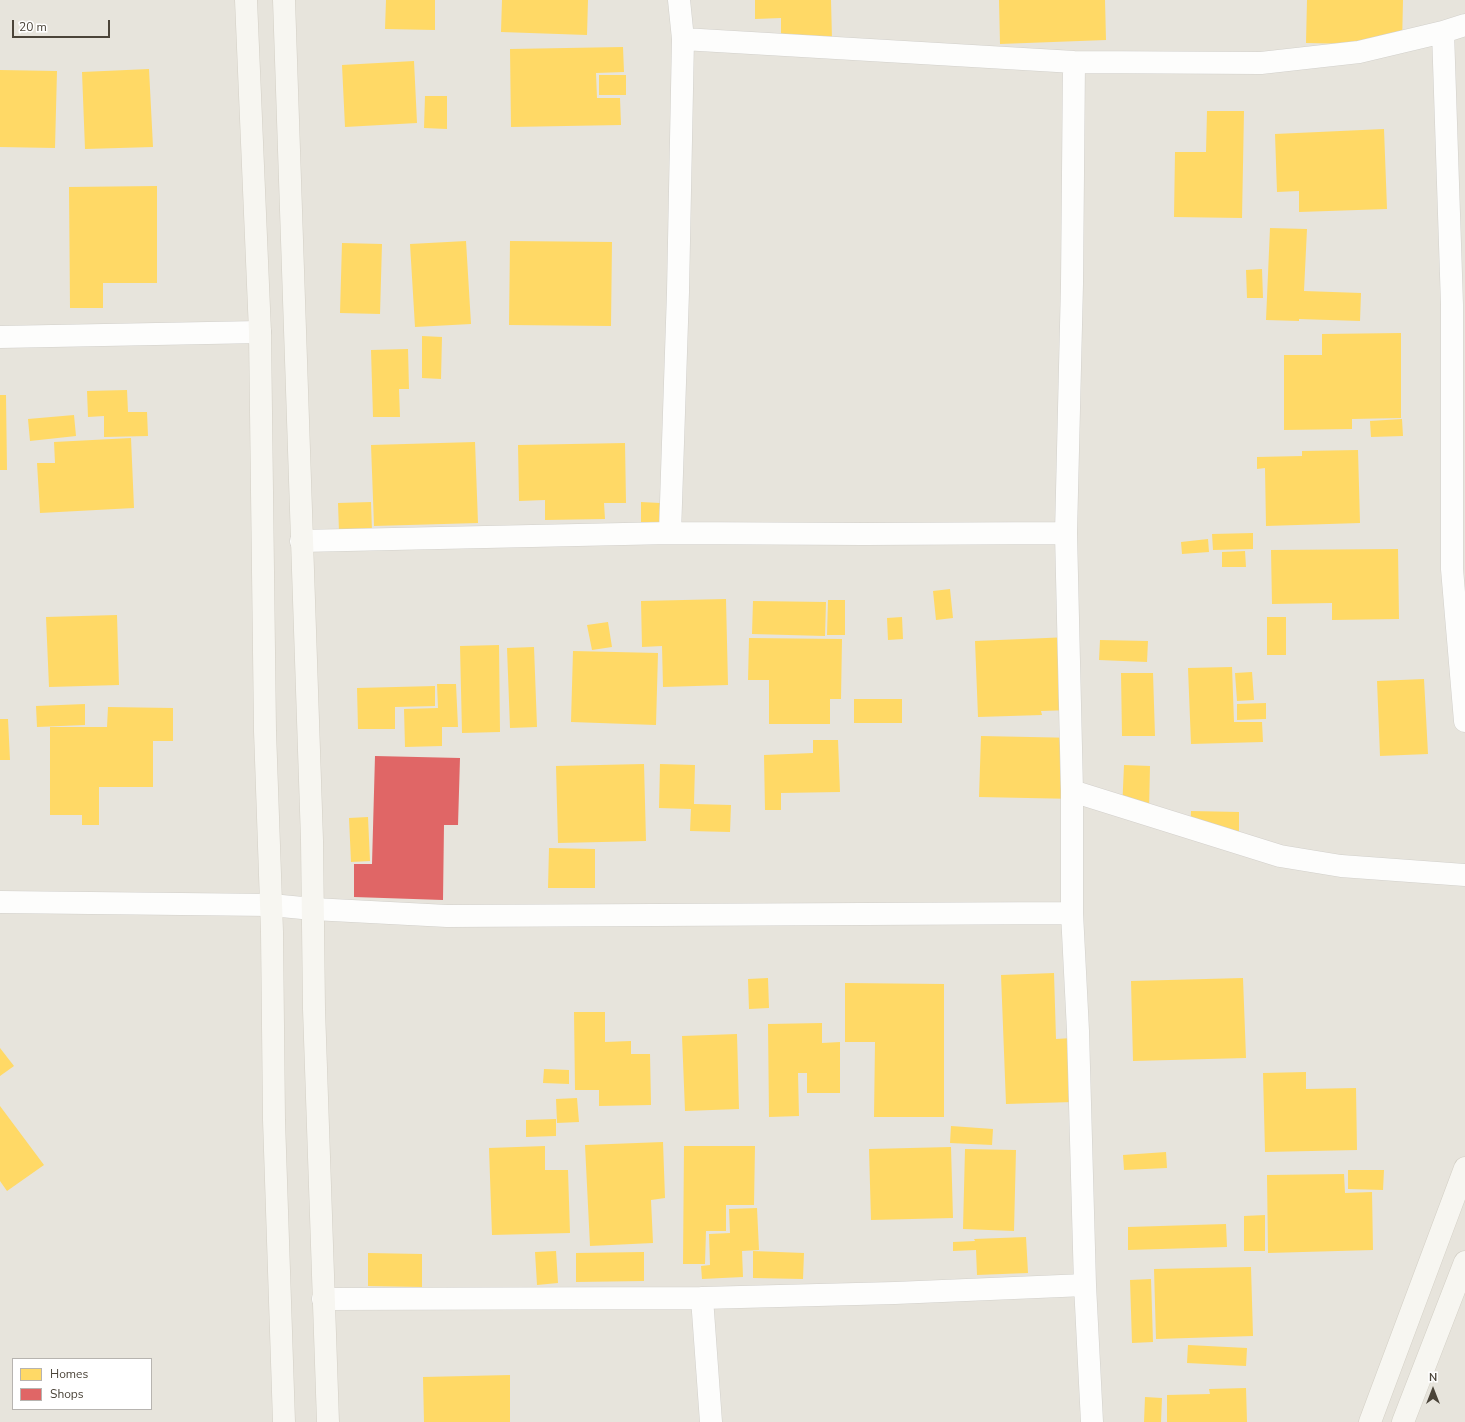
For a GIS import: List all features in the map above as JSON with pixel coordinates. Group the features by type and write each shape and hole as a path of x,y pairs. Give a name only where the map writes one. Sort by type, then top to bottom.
{"main road":[{"path":"246,0 260,332 262,577 271,905 274,1120 284,1422"},
{"path":"284,0 301,541 312,825 315,1032 328,1422"},
{"path":"1370,1422 1465,1168"},
{"path":"1403,1422 1465,1262"}],"street":[{"path":"670,533 683,39 679,0"},
{"path":"683,39 1074,62 1261,63 1359,52 1443,32 1465,25"},
{"path":"1443,32 1452,305 1452,569 1465,721"},
{"path":"1074,62 1072,284 1066,533 1072,791 1072,913 1078,1031 1085,1284 1092,1422"},
{"path":"0,337 260,332"},
{"path":"301,541 670,533 1066,533"},
{"path":"1072,791 1280,856 1341,866 1465,875"},
{"path":"0,902 271,905 313,909 448,916 1072,913"},
{"path":"324,1299 702,1298 895,1293 1085,1284"},
{"path":"702,1298 711,1422"}],"shaded area":[{"path":"0,0 1465,0 1465,1422 0,1422"}],"building: Homes":[{"path":"386,0 435,0 435,30 385,29"},
{"path":"502,0 588,0 587,35 501,32"},
{"path":"755,0 831,0 832,39 781,40 781,18 755,19"},
{"path":"999,0 1105,0 1106,40 1000,44"},
{"path":"1307,0 1403,0 1402,45 1306,43"},
{"path":"623,47 624,72 596,73 597,98 620,98 621,125 511,127 510,49"},
{"path":"414,61 417,123 345,127 342,65"},
{"path":"149,69 153,147 85,149 82,72"},
{"path":"0,70 57,71 55,148 0,147"},
{"path":"599,75 626,75 626,95 599,95"},
{"path":"425,96 447,96 447,129 424,128"},
{"path":"1207,111 1244,111 1242,218 1174,217 1175,152 1206,152"},
{"path":"1384,129 1387,209 1299,212 1299,191 1277,192 1275,134"},
{"path":"157,186 157,283 103,283 103,308 70,308 69,187"},
{"path":"1270,228 1307,229 1304,291 1361,293 1360,321 1299,319 1299,321 1266,320"},
{"path":"466,241 471,324 415,327 410,244"},
{"path":"510,241 612,242 611,326 509,325"},
{"path":"342,243 382,244 380,314 340,313"},
{"path":"1262,269 1263,298 1247,298 1246,270"},
{"path":"1401,333 1401,418 1352,419 1352,429 1284,430 1284,355 1322,355 1322,334"},
{"path":"422,336 442,337 441,379 422,378"},
{"path":"408,349 409,389 399,389 400,417 373,417 371,350"},
{"path":"127,390 128,412 147,412 148,436 104,437 104,416 88,417 87,391"},
{"path":"0,395 6,395 7,470 0,470"},
{"path":"74,415 76,436 30,441 28,419"},
{"path":"1402,419 1403,436 1371,437 1370,421"},
{"path":"131,438 134,508 40,513 37,463 55,463 54,442"},
{"path":"475,442 478,523 374,526 371,445"},
{"path":"625,443 626,503 604,503 605,519 545,520 545,500 519,501 518,445"},
{"path":"1358,450 1360,523 1266,526 1265,468 1257,469 1257,457 1302,456 1302,451"},
{"path":"371,502 372,531 339,532 338,503"},
{"path":"641,502 660,503 659,522 641,522"},
{"path":"1253,533 1253,549 1213,550 1212,534"},
{"path":"1208,539 1209,552 1182,554 1181,542"},
{"path":"1398,549 1399,619 1332,620 1332,603 1272,604 1271,550"},
{"path":"1245,551 1246,567 1222,567 1222,552"},
{"path":"950,589 953,618 936,620 933,591"},
{"path":"726,599 728,685 663,687 662,646 642,647 641,601"},
{"path":"828,600 845,600 845,635 827,635"},
{"path":"753,601 826,602 825,636 752,634"},
{"path":"117,615 119,685 49,687 46,617"},
{"path":"902,617 903,639 888,640 887,618"},
{"path":"1267,617 1286,617 1286,655 1267,655"},
{"path":"608,622 612,647 592,650 587,625"},
{"path":"1070,637 1072,710 1041,711 1042,715 978,717 975,641"},
{"path":"749,638 842,639 841,699 830,699 830,724 769,724 769,680 748,680"},
{"path":"1100,640 1148,641 1147,662 1099,660"},
{"path":"499,645 500,732 462,733 460,646"},
{"path":"534,647 537,727 510,728 507,648"},
{"path":"573,651 658,653 656,725 571,722"},
{"path":"1232,667 1234,722 1262,722 1263,742 1191,744 1188,668"},
{"path":"1252,672 1254,700 1237,701 1235,673"},
{"path":"1121,673 1153,673 1155,736 1122,736"},
{"path":"1424,679 1428,754 1380,756 1377,681"},
{"path":"437,684 456,684 458,727 442,727 442,746 405,747 404,709 438,708"},
{"path":"435,686 435,706 395,707 395,729 358,729 357,688"},
{"path":"854,699 902,699 902,723 854,723"},
{"path":"1266,703 1266,719 1237,720 1237,704"},
{"path":"85,704 85,725 37,727 36,706"},
{"path":"108,707 173,708 173,741 153,741 153,787 99,787 99,825 82,825 82,815 50,815 50,727 107,727"},
{"path":"0,719 8,719 10,760 0,760"},
{"path":"981,736 1079,738 1077,799 979,797"},
{"path":"813,740 838,740 840,792 781,793 781,810 765,810 764,755 813,753"},
{"path":"644,764 646,841 558,843 556,766"},
{"path":"660,764 695,765 694,804 731,805 730,832 690,831 691,809 659,808"},
{"path":"1124,765 1150,766 1149,811 1122,811"},
{"path":"1191,811 1239,812 1239,841 1190,840"},
{"path":"368,817 370,861 351,862 349,818"},
{"path":"549,848 595,849 595,888 548,888"},
{"path":"1054,973 1056,1039 1072,1038 1073,1102 1006,1104 1001,975"},
{"path":"768,978 769,1008 749,1009 748,979"},
{"path":"1243,978 1246,1058 1133,1061 1131,981"},
{"path":"845,983 944,984 944,1117 874,1117 875,1042 845,1042"},
{"path":"574,1012 605,1012 605,1042 631,1041 631,1054 650,1054 651,1105 599,1106 599,1090 575,1090"},
{"path":"822,1023 822,1043 840,1042 840,1093 807,1093 807,1073 798,1073 799,1116 769,1117 768,1024"},
{"path":"737,1034 739,1109 685,1111 682,1036"},
{"path":"0,1048 14,1066 0,1076"},
{"path":"544,1069 569,1070 569,1084 543,1083"},
{"path":"1306,1072 1306,1089 1356,1088 1357,1150 1265,1152 1263,1073"},
{"path":"577,1098 579,1122 557,1123 556,1099"},
{"path":"0,1106 44,1165 7,1191 0,1181"},
{"path":"556,1119 556,1136 526,1137 526,1120"},
{"path":"951,1126 993,1129 992,1145 950,1143"},
{"path":"663,1142 665,1198 651,1200 653,1243 590,1246 585,1145"},
{"path":"545,1146 545,1170 568,1170 570,1233 492,1235 489,1148"},
{"path":"684,1146 755,1146 754,1205 726,1205 726,1231 706,1231 705,1264 683,1264"},
{"path":"951,1147 953,1218 871,1220 869,1149"},
{"path":"965,1149 1016,1150 1014,1231 963,1229"},
{"path":"1166,1152 1167,1168 1124,1170 1123,1155"},
{"path":"1348,1170 1384,1170 1383,1190 1348,1189"},
{"path":"1344,1174 1345,1193 1372,1192 1373,1250 1268,1253 1267,1175"},
{"path":"757,1208 759,1250 742,1251 743,1277 702,1279 701,1266 710,1265 709,1234 730,1233 729,1209"},
{"path":"1265,1215 1265,1251 1244,1251 1244,1216"},
{"path":"1226,1224 1227,1247 1128,1250 1128,1227"},
{"path":"1026,1237 1028,1273 977,1275 976,1250 953,1251 953,1242 975,1241 974,1239"},
{"path":"556,1251 558,1283 537,1285 535,1252"},
{"path":"753,1251 804,1253 803,1279 753,1278"},
{"path":"644,1252 644,1281 576,1282 576,1253"},
{"path":"368,1253 422,1254 422,1287 368,1286"},
{"path":"1251,1267 1253,1336 1156,1339 1154,1269"},
{"path":"1151,1279 1153,1342 1132,1343 1130,1280"},
{"path":"1188,1345 1247,1348 1246,1366 1187,1363"},
{"path":"510,1375 510,1422 424,1422 423,1377"},
{"path":"1246,1388 1247,1422 1167,1422 1167,1395 1210,1394 1209,1389"},
{"path":"1145,1397 1162,1398 1161,1422 1144,1422"}],"building: Shops":[{"path":"375,756 460,758 458,825 444,825 443,900 354,897 354,864 372,864"}]}
